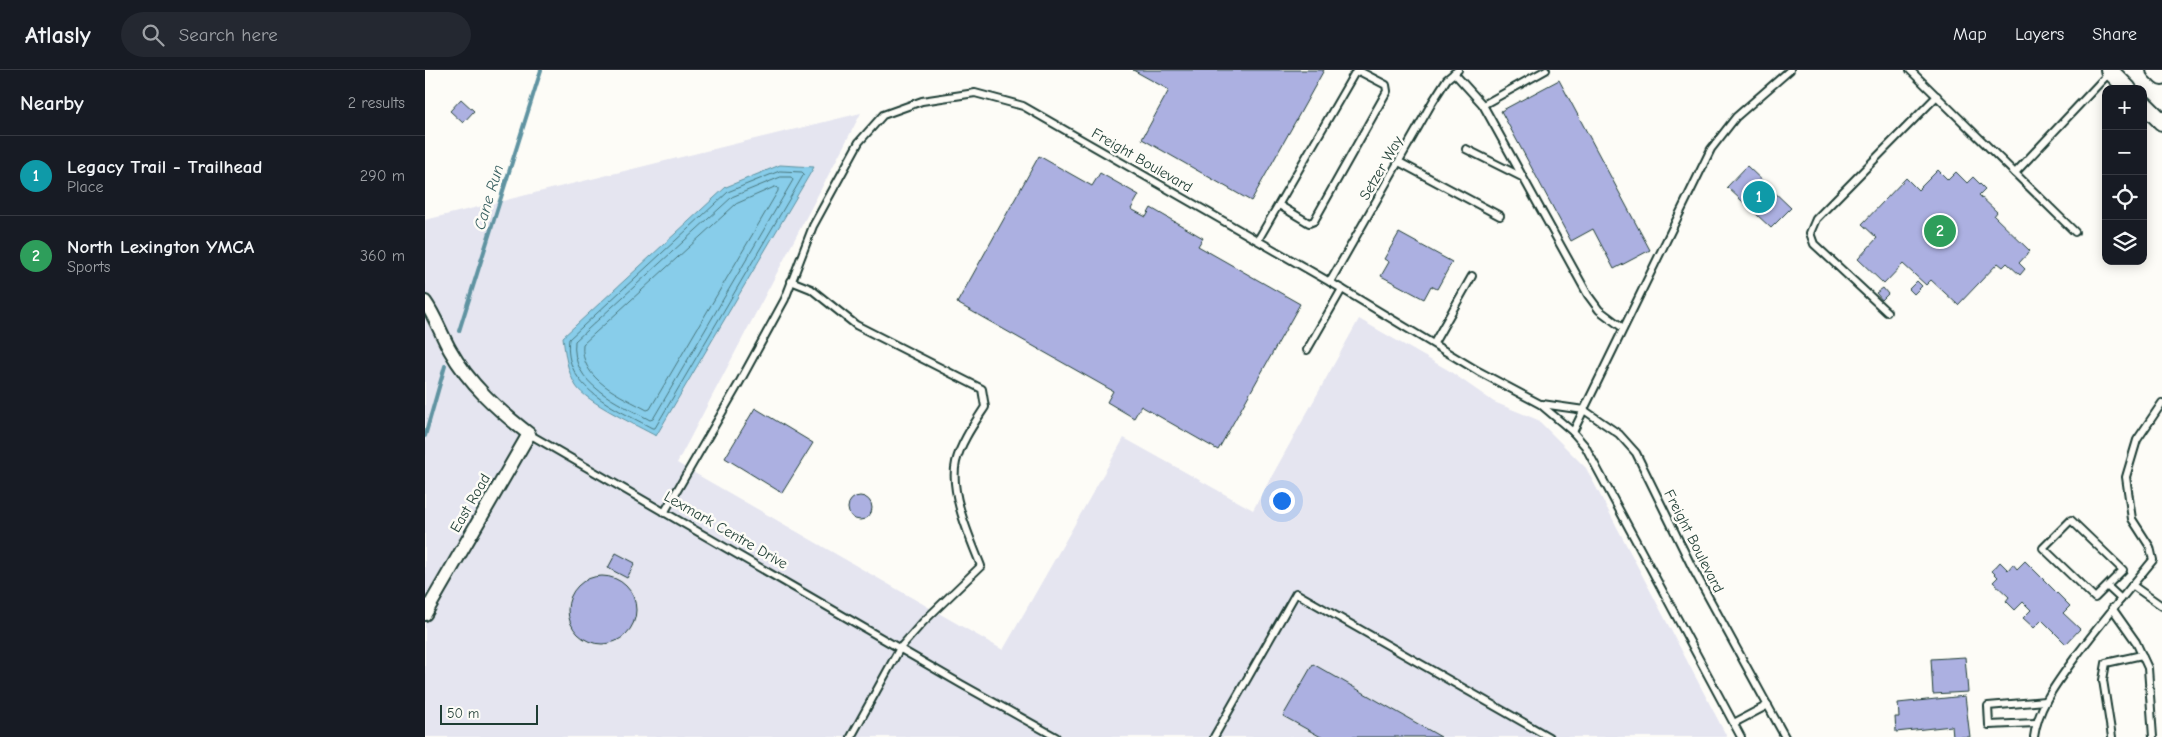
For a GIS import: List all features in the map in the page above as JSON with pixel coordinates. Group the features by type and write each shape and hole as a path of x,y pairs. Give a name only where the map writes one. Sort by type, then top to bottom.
{"main road":[{"path":"2155,70 2162,77"},
{"path":"2111,71 2124,85"},
{"path":"2147,107 2162,122"}],"street":[{"name":"Lexmark Centre Drive","path":"425,302 451,351 474,386 501,412 529,434"},
{"name":"East Road","path":"425,614 529,434"}],"lane":[{"path":"1483,105 1546,70"},
{"path":"1573,432 1711,150 1736,117 1789,70"},
{"path":"1910,70 2075,232"},
{"path":"1258,240 1354,74 1359,71 1386,86 1387,91 1314,221 1309,223 1279,205"},
{"path":"2015,173 2111,71"},
{"path":"1456,72 1483,105 1588,295 1599,310 1623,328"},
{"name":"Setzer Way","path":"1330,282 1433,101 1447,79 1456,72"},
{"name":"Freight Boulevard","path":"664,513 785,299 813,226 859,142 883,114 922,100 975,92 1023,106 1258,240 1434,343 1478,371 1541,404 1573,432 1585,446 1741,737"},
{"path":"1887,312 1814,244 1809,233 1816,219 1937,96"},
{"path":"1466,149 1523,177"},
{"path":"1399,162 1500,216"},
{"path":"1434,343 1472,276"},
{"path":"791,281 811,289 856,325 982,389 985,407 966,437 956,463 956,491 965,526 981,566 923,622 900,648 851,737"},
{"path":"1307,350 1342,289"},
{"path":"2034,737 2036,723 2045,701 2057,683 2112,608 2121,600 2153,560 2150,547 2133,519 2127,477 2137,440 2162,403"},
{"name":"Freight Boulevard","path":"1541,404 1584,410 1619,434 1636,452 1692,567 1785,737"},
{"name":"Lexmark Centre Drive","path":"529,434 1056,737"},
{"path":"2071,520 2123,570 2107,586 2095,598 2043,548 2071,520"},
{"path":"2132,585 2162,606"},
{"path":"2107,586 2121,600"},
{"path":"1214,737 1296,593 1549,737"},
{"path":"2112,608 2137,642 2148,668 2153,737"},
{"path":"2112,737 2103,680 2106,664 2142,655"},
{"path":"2036,723 1989,725 1988,706 2045,701"},
{"path":"1734,723 1768,705"}],"shaded area":[{"path":"861,113 677,463 1003,650 1124,438 1253,510 1359,319 1448,370 1494,402 1538,420 1586,468 1727,737 425,737 425,220"}],"water":[{"path":"780,165 814,167 656,436 590,399 576,386 570,374 563,337 726,187"}],"building":[{"path":"1133,70 1324,70 1251,201 1142,139 1169,90"},
{"path":"1559,80 1650,250 1614,269 1593,229 1571,241 1501,111"},
{"path":"461,99 474,111 463,123 450,111"},
{"path":"1039,156 1092,186 1100,173 1139,195 1131,209 1146,217 1151,208 1203,238 1198,246 1300,304 1218,450 1141,406 1134,418 1107,402 1113,391 957,303"},
{"path":"1747,166 1791,208 1771,228 1727,187"},
{"path":"1938,170 1948,180 1956,172 1967,183 1973,177 1985,189 1979,195 1997,212 1994,216 2030,251 2019,263 2025,269 2020,275 2007,263 2003,267 1998,263 1958,305 1931,280 1926,285 1903,264 1884,284 1858,259 1877,238 1862,224 1906,178 1918,190"},
{"path":"1399,233 1452,262 1437,289 1431,286 1424,299 1381,276 1389,262 1384,259"},
{"path":"1917,281 1922,286 1914,294 1909,289"},
{"path":"1883,288 1888,294 1882,300 1876,293"},
{"path":"755,408 813,443 782,493 725,458"},
{"path":"860,496 869,499 872,508 869,517 860,520 851,517 848,508 851,499"},
{"path":"616,553 635,563 627,578 608,568"},
{"path":"2025,561 2070,606 2063,613 2080,629 2066,644 2042,620 2034,628 2023,618 2031,610 2023,602 2015,610 2006,601 2009,597 1993,582 1998,577 1992,571 2000,562 2008,570 2013,564 2017,569"},
{"path":"602,576 615,579 626,586 633,597 636,610 633,623 626,634 615,641 602,644 589,641 578,634 571,623 568,610 571,597 578,586 589,579"},
{"path":"1965,657 1968,692 1933,694 1931,659"},
{"path":"1313,664 1441,737 1321,737 1283,716"},
{"path":"1965,696 1970,737 1953,737 1952,726 1896,732 1895,717 1899,717 1898,703"}],"waterway":[{"name":"Cane Run","path":"459,331 541,70"},
{"name":"Cane Run","path":"425,436 445,366"}],"place":[{"name":"Legacy Trail - Trailhead","path":"1759,197"},
{"name":"North Lexington YMCA","path":"1940,231"}]}
